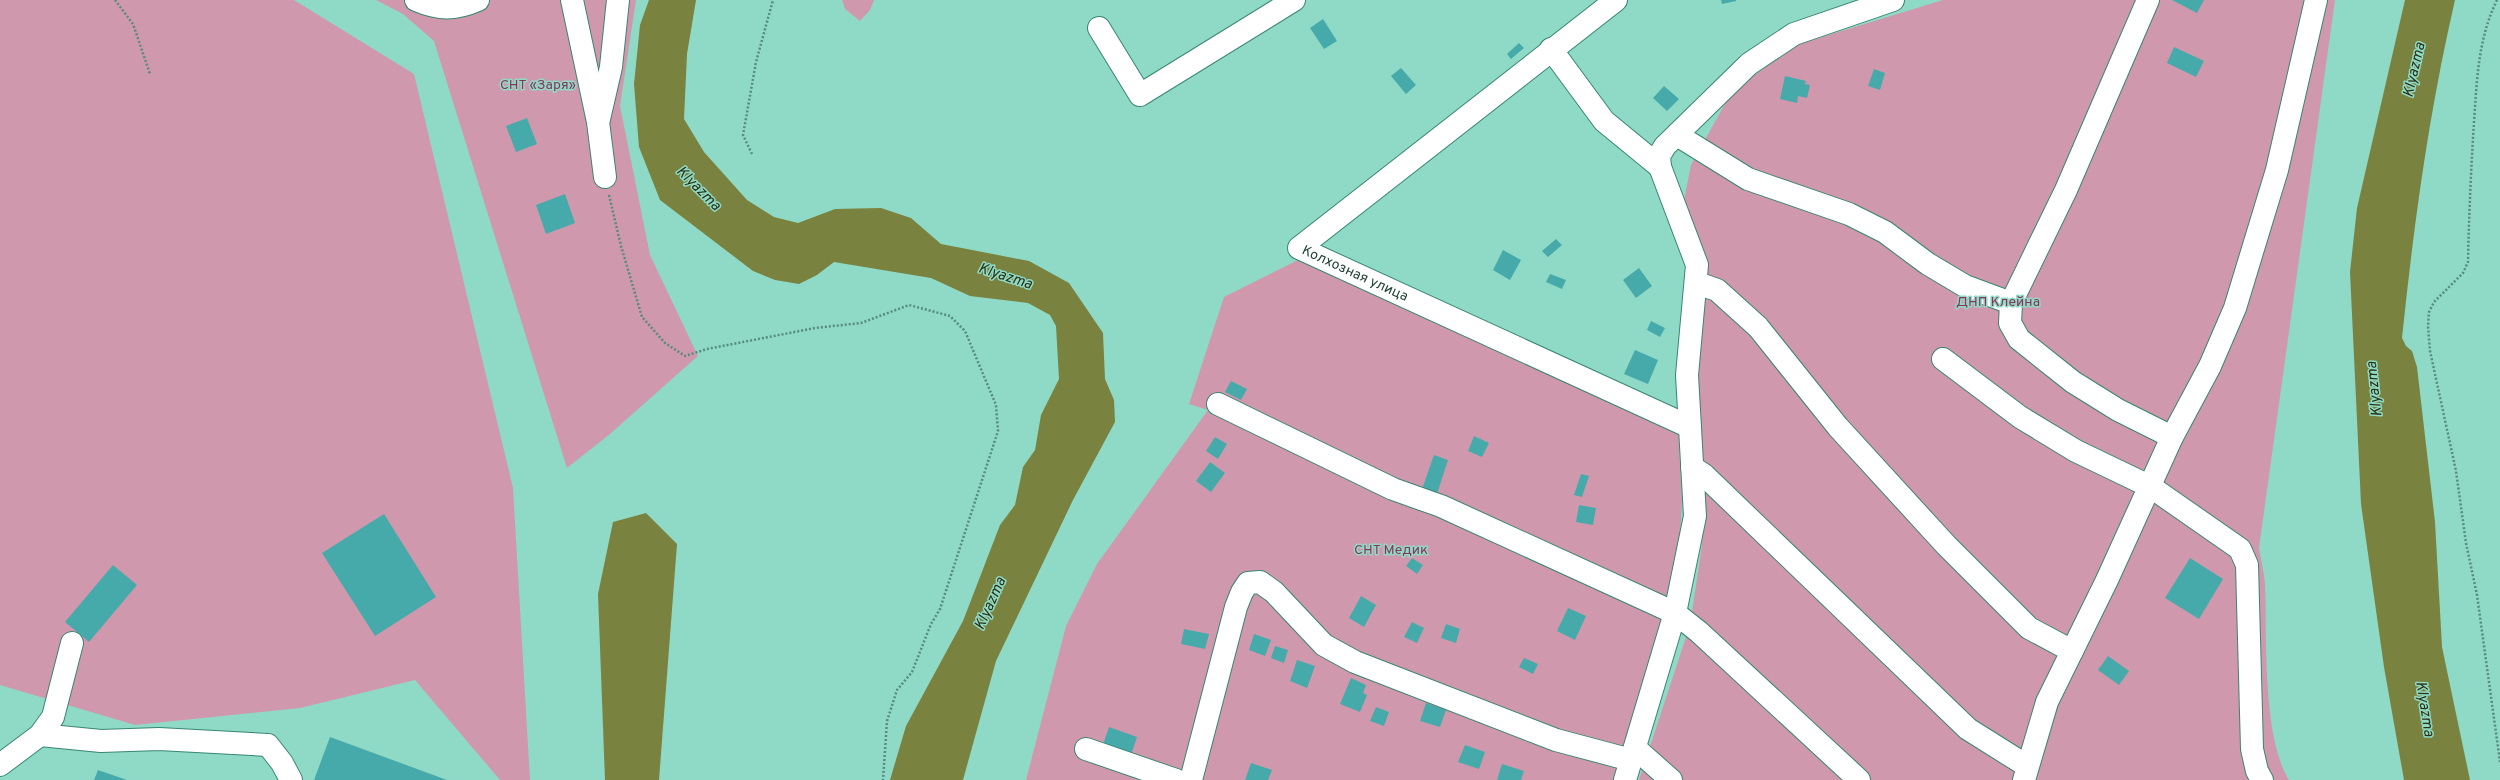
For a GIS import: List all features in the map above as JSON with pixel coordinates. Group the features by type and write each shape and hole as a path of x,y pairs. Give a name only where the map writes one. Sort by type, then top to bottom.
{"street":[{"path":"416,0 432,7 447,9 478,0"},
{"path":"572,0 598,122 605,177"},
{"path":"598,122 611,67 618,0"},
{"path":"1099,28 1140,95 1294,0"},
{"name":"Колхозная улица","path":"1616,0 1551,49 1299,248 1690,427"},
{"path":"1625,780 1676,613 1695,516 1687,375 1697,283 1697,265 1660,167 1659,156 1665,146 1749,64 1794,34 1893,0"},
{"path":"2148,0 2066,190 2011,303 2010,323 2019,339 2073,382 2118,410 2172,437"},
{"path":"1692,467 1704,475 1968,729 2025,773 2047,702 2151,487 2172,437 2210,366 2235,308 2277,170 2316,0"},
{"path":"1551,49 1604,121 1660,167"},
{"path":"1676,135 1748,179 1849,214 1885,232 1928,264 1965,286 2011,303"},
{"path":"1697,283 1717,290 1758,327 1838,427 1946,545 2029,628 2072,651"},
{"path":"1943,359 2020,417 2076,451 2151,487 2240,549 2247,565 2252,749 2257,771 2262,780"},
{"path":"1218,404 1393,489 1441,506 1676,613 1699,632 1859,780"},
{"path":"1191,780 1236,606 1248,583 1260,582 1274,592 1324,645 1355,662 1556,740 1633,754 1671,780"},
{"path":"0,765 40,735 53,716 72,642"},
{"path":"40,735 102,741 159,739 268,745 282,763 291,780"},
{"path":"1086,749 1176,780"}],"path":[{"path":"116,0 133,24 150,74"},
{"path":"752,154 743,135 756,62 773,0"},
{"path":"2497,0 2485,28 2478,55 2470,185 2468,262 2463,273 2434,302 2429,312 2428,326 2430,351 2456,471 2466,543 2477,595 2500,762"},
{"path":"605,177 621,246 642,318 665,343 685,356 723,346 815,328 861,323 909,305 950,316 965,330 996,405 998,430 940,609 931,624 912,672 896,690 887,721 883,780"}],"green space":[{"path":"0,0 294,0 414,74 513,488 530,780 500,780 415,680 300,708 135,725 0,685"},
{"name":"СНТ «Заря»","path":"376,0 636,0 620,106 650,255 698,356 610,434 567,468 434,41 403,14"},
{"path":"842,0 874,0 870,10 860,21 845,9"},
{"name":"ДНП Клейна","path":"1943,0 2335,0 2259,548 2265,584 2266,657 2270,713 2280,761 2289,780 1639,780 1690,625 1702,545 1704,475 1696,384 1706,265 1684,200 1691,165 1732,91 1799,44"},
{"name":"СНТ Медик","path":"1304,257 1678,429 1682,501 1679,557 1664,619 1615,780 1026,780 1066,626 1097,564 1208,410 1189,404 1224,297"}],"water":[{"name":"Klyazma","path":"649,0 696,0 687,54 684,119 704,152 747,200 774,217 798,223 835,209 881,208 911,218 941,244 1029,261 1069,283 1103,333 1105,379 1114,400 1115,422 1073,500 996,661 963,780 890,780 906,726 963,621 1000,525 1015,505 1023,467 1035,450 1041,415 1059,379 1056,326 1050,315 1028,303 970,296 931,278 834,262 817,275 799,284 775,280 753,271 660,200 639,147 634,84 640,25"},
{"name":"Klyazma","path":"2405,0 2455,0 2437,84 2423,168 2402,338 2406,346 2412,351 2417,367 2435,522 2442,647 2470,780 2404,780 2384,667 2361,504 2350,272 2357,208"},
{"path":"646,513 677,544 659,780 605,780 598,594 613,522"}],"building":[{"path":"1721,0 1736,0 1736,1 1722,4"},
{"path":"2172,0 2204,0 2197,13"},
{"path":"1323,19 1337,41 1324,49 1310,28"},
{"path":"1519,43 1524,48 1511,59 1507,54"},
{"path":"2174,47 2204,61 2196,77 2167,63"},
{"path":"1401,68 1416,85 1406,94 1391,76"},
{"path":"1874,69 1885,73 1880,90 1868,86"},
{"path":"1785,76 1806,81 1805,84 1810,85 1807,98 1798,96 1797,103 1780,99"},
{"path":"1664,86 1679,99 1667,111 1653,98"},
{"path":"527,118 537,144 516,152 506,126"},
{"path":"565,194 575,223 546,234 536,205"},
{"path":"1556,239 1562,245 1548,257 1542,251"},
{"path":"1503,250 1521,260 1510,280 1493,270"},
{"path":"1639,268 1652,286 1636,298 1623,280"},
{"path":"1550,274 1566,280 1562,289 1546,282"},
{"path":"1651,321 1665,328 1660,337 1647,330"},
{"path":"1635,350 1658,360 1648,384 1624,374"},
{"path":"1231,381 1247,389 1241,400 1225,392"},
{"path":"1474,436 1489,443 1482,457 1468,451"},
{"path":"1215,437 1227,444 1218,459 1206,451"},
{"path":"1434,455 1448,460 1436,497 1421,492"},
{"path":"1210,462 1225,473 1211,492 1196,481"},
{"path":"1581,474 1589,476 1582,497 1574,495"},
{"path":"1579,505 1596,508 1593,525 1576,522"},
{"path":"384,514 436,597 375,636 322,553"},
{"path":"1412,558 1423,565 1417,574 1406,566"},
{"path":"2190,558 2223,579 2199,619 2165,598"},
{"path":"113,565 137,585 89,642 65,622"},
{"path":"1361,596 1376,605 1364,627 1349,618"},
{"path":"1568,608 1586,616 1575,640 1557,631"},
{"path":"1412,622 1424,628 1417,643 1404,637"},
{"path":"1446,624 1460,629 1456,643 1441,638"},
{"path":"1184,629 1209,634 1205,649 1181,644"},
{"path":"1254,634 1271,640 1265,656 1249,650"},
{"path":"1275,646 1288,650 1284,663 1271,658"},
{"path":"2108,656 2129,671 2119,685 2098,670"},
{"path":"1524,658 1538,664 1533,674 1519,667"},
{"path":"1297,660 1315,666 1307,688 1290,681"},
{"path":"1351,678 1366,685 1363,693 1367,695 1360,712 1340,704"},
{"path":"1426,703 1446,710 1440,727 1420,721"},
{"path":"1376,707 1389,712 1384,726 1370,721"},
{"path":"1109,727 1137,737 1130,758 1102,748"},
{"path":"330,737 447,780 314,780"},
{"path":"1465,745 1485,752 1479,769 1458,762"},
{"path":"1251,763 1272,770 1268,780 1245,780"},
{"path":"1502,764 1524,771 1521,780 1497,780"},
{"path":"98,770 127,780 94,780"}]}
